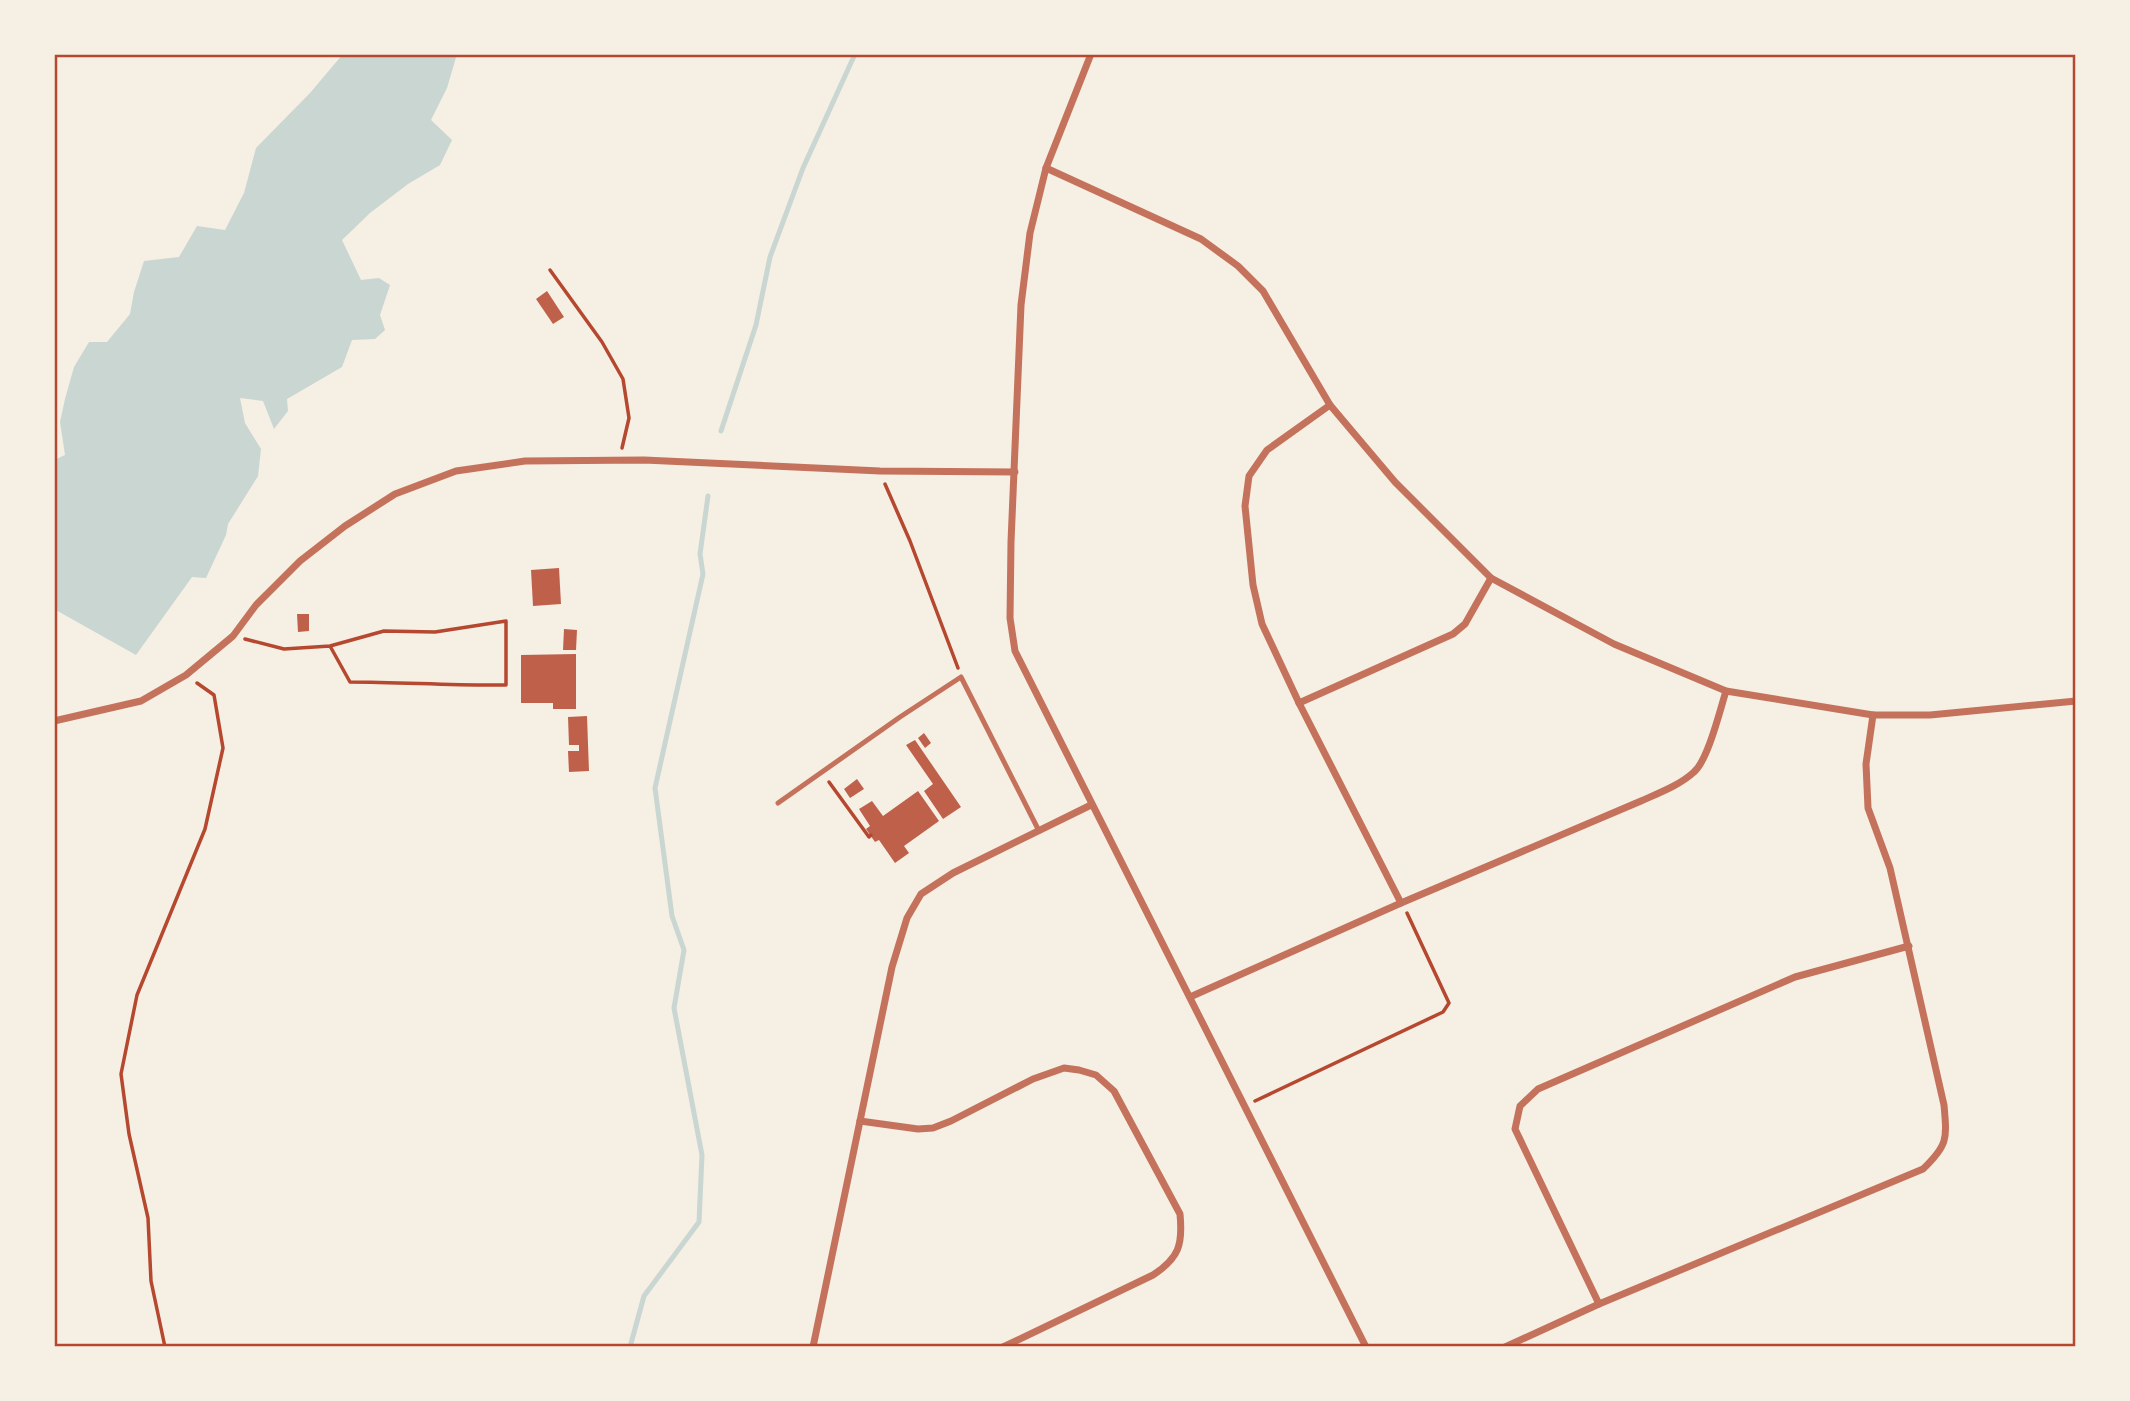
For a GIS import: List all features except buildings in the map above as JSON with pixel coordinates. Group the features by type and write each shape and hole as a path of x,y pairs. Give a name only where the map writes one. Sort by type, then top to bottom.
{"street":[{"path":"1091,54 1046,168 1030,233 1021,305 1015,472 1010,618 1015,651 1366,1347"},
{"path":"1046,168 1201,239 1238,267 1264,292 1330,405 1395,482 1491,578 1614,644 1726,691 1872,715 1930,715 2076,701"},
{"path":"1330,405 1267,450 1249,476 1245,506 1252,585 1262,624 1299,703 1401,903"},
{"path":"54,721 141,701 186,676 233,636 256,605 300,561 345,526 395,494 456,471 525,461 620,460 880,471 1015,472"},
{"path":"1299,703 1453,634 1465,624 1491,578"},
{"path":"1190,997 1673,786 1696,771 1707,748 1726,691"},
{"path":"1505,1347 1600,1304 1923,1169 1938,1154 1946,1137 1944,1105 1890,868 1868,808 1866,764 1872,715"},
{"path":"813,1347 892,967 906,918 921,894 953,873 1091,805"},
{"path":"1600,1304 1515,1129 1520,1106 1538,1089 1795,977 1909,946"},
{"path":"860,1121 918,1129 933,1128 1033,1079 1064,1068 1096,1075 1115,1091 1180,1214 1182,1230 1179,1250 1153,1275 1003,1347"}],"lane":[{"path":"778,803 961,677 1039,831"}],"path":[{"path":"550,270 602,342 624,379 629,418 620,460"},
{"path":"880,471 910,541 961,677"},
{"path":"233,636 284,649 330,646 384,631 435,632 506,621 506,685 350,682 330,646"},
{"path":"165,1347 150,1281 148,1218 129,1134 121,1074 136,995 205,829 223,748 214,695 186,676"},
{"path":"821,772 869,837 871,835"},
{"path":"1244,1106 1443,1012 1449,1003 1401,903"}],"shaded area":[{"path":"343,54 457,54 447,88 431,120 452,140 440,165 408,184 370,213 342,240 361,280 379,278 390,285 380,315 385,330 375,339 352,340 342,367 287,399 288,411 274,429 263,401 240,398 245,423 261,449 258,476 228,524 226,535 206,578 192,577 136,655 54,609 54,460 65,455 60,422 74,367 89,342 107,342 130,314 144,261 179,257 197,226 225,230 244,193 256,148 310,93"}],"waterway":[{"path":"721,431 756,325 770,257 803,168 855,54"},
{"path":"630,1347 644,1296 699,1222 702,1155 674,1008 684,950 672,916 655,788 703,574 700,554 708,496"}]}
